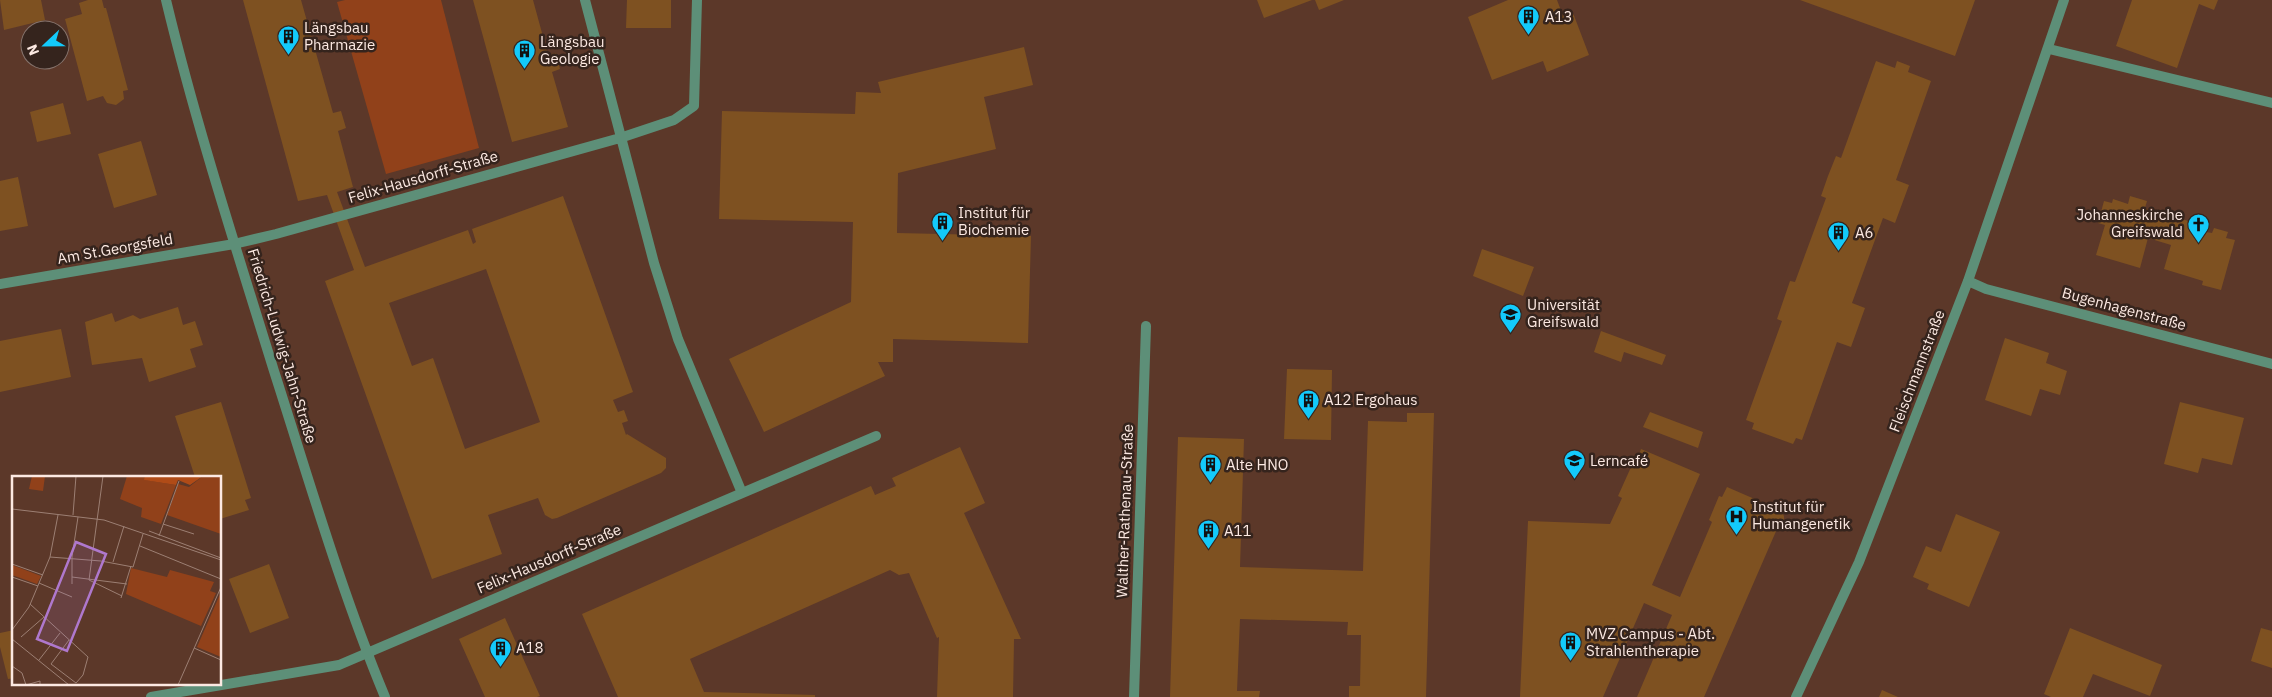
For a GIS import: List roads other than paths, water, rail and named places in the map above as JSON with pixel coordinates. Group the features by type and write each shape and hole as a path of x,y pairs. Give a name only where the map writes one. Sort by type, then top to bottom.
{"street":[{"name":"Friedrich-Ludwig-Jahn-Straße","path":"166,0 178,51 234,244 299,449 367,652 385,697"},
{"path":"585,0 654,263 678,339 742,493"},
{"name":"Felix-Hausdorff-Straße","path":"234,244 620,138 674,120 694,106 697,0"},
{"name":"Fleischmannstraße","path":"1796,697 1858,562 1968,281 2049,49 2064,0"},
{"path":"2049,49 2272,103"},
{"name":"Am St.Georgsfeld","path":"0,284 234,244"},
{"name":"Bugenhagenstraße","path":"1968,281 1986,289 2272,364"},
{"name":"Walther-Rathenau-Straße","path":"1134,697 1146,326"},
{"name":"Felix-Hausdorff-Straße","path":"151,697 339,665 876,436"}],"place":[{"name":"A13","path":"1529,36"},
{"name":"Längsbau Pharmazie","path":"288,56"},
{"name":"Längsbau Geologie","path":"524,70"},
{"name":"Institut für Biochemie","path":"942,241"},
{"name":"Johanneskirche Greifswald","path":"2199,243"},
{"name":"A6","path":"1839,252"},
{"name":"Universität Greifswald","path":"1511,333"},
{"name":"A12 Ergohaus","path":"1308,419"},
{"name":"Lerncafé","path":"1574,480"},
{"name":"Alte HNO","path":"1210,484"},
{"name":"Institut für Humangenetik","path":"1736,535"},
{"name":"A11","path":"1208,550"},
{"name":"MVZ Campus - Abt. Strahlentherapie","path":"1570,662"},
{"name":"A18","path":"500,667"}]}
